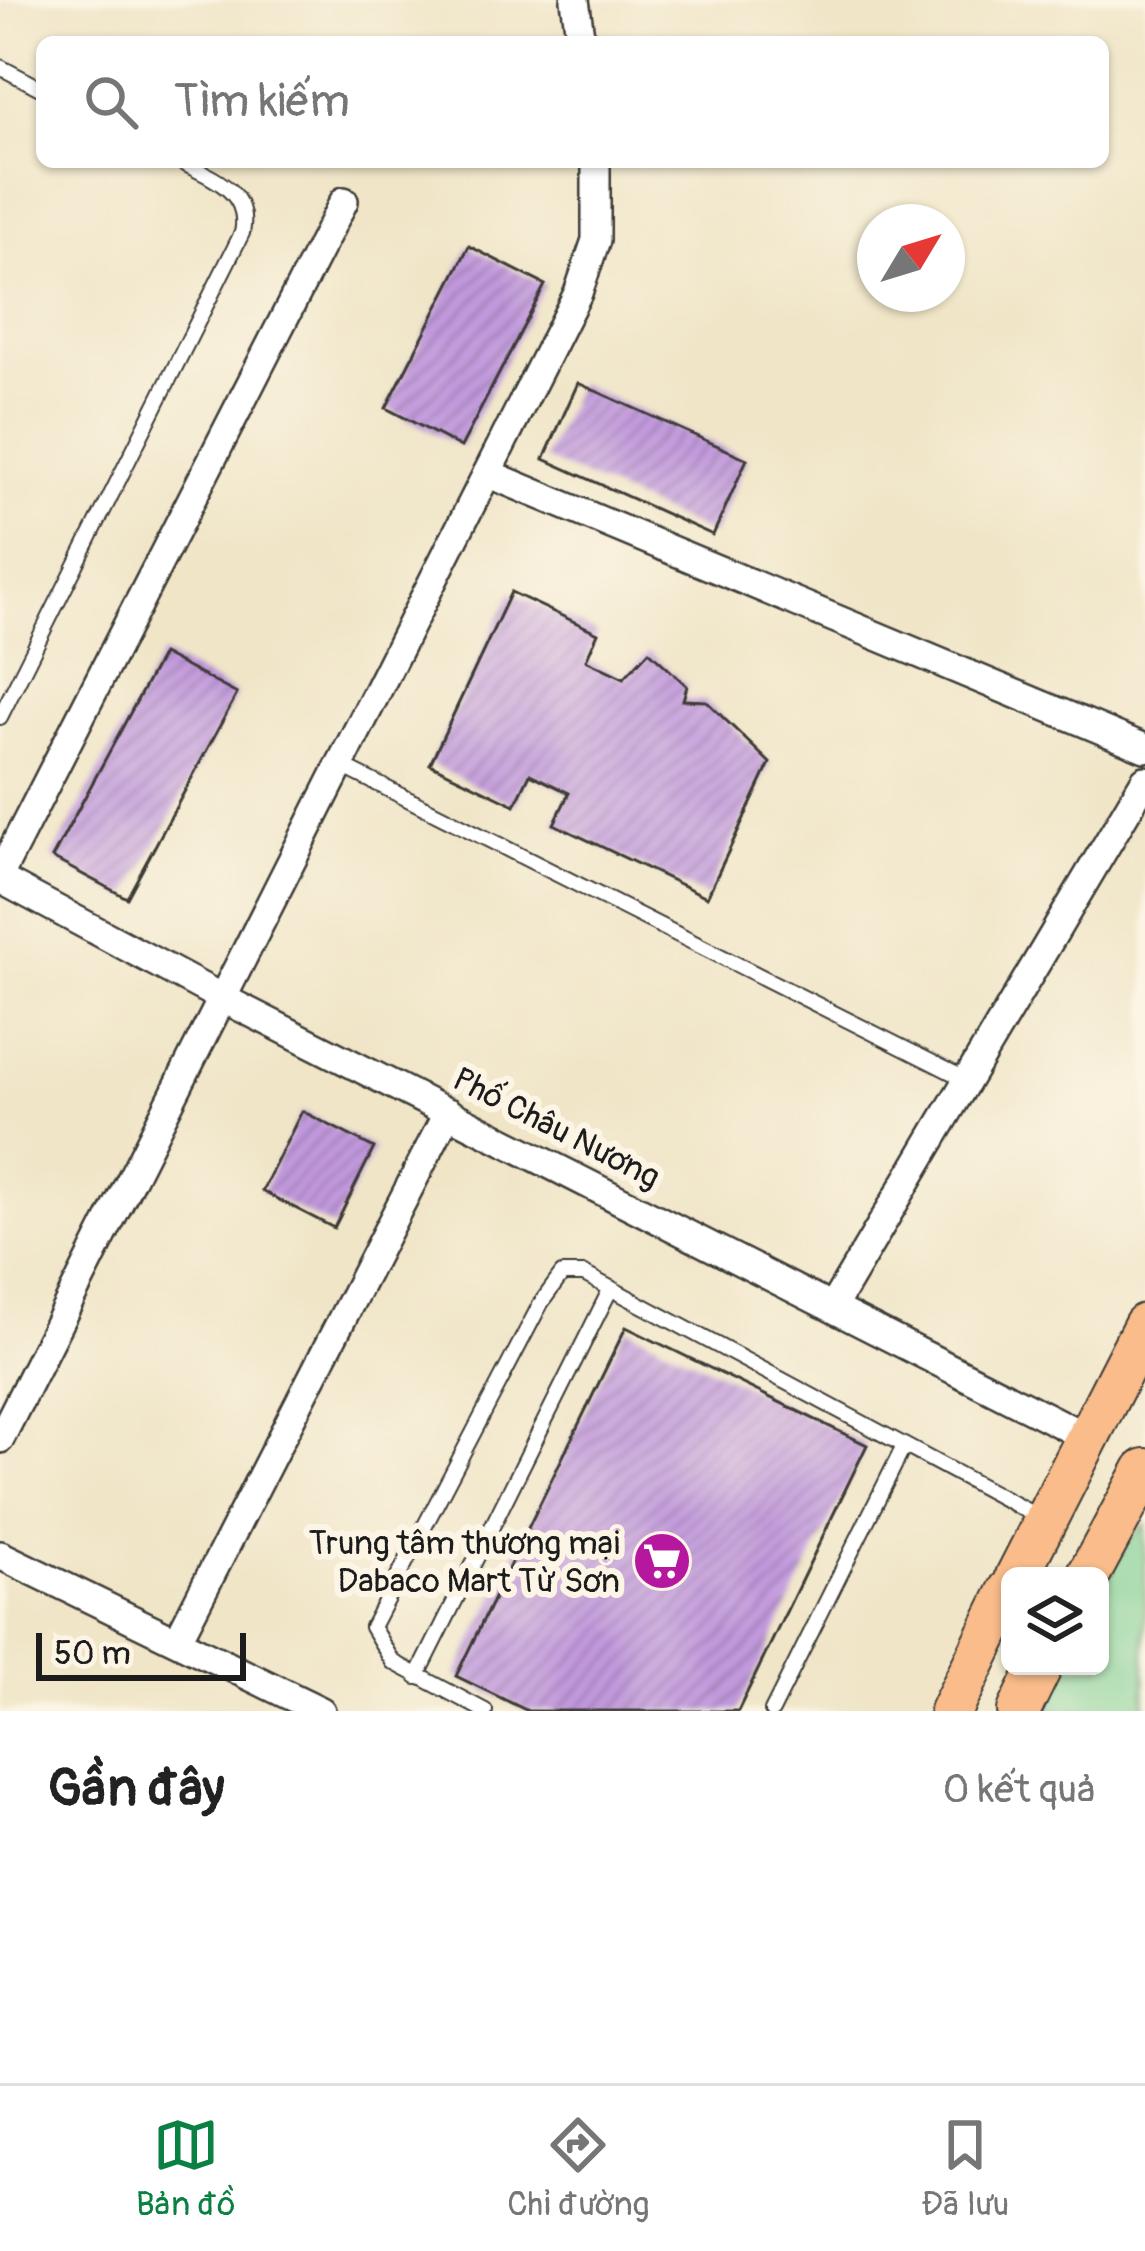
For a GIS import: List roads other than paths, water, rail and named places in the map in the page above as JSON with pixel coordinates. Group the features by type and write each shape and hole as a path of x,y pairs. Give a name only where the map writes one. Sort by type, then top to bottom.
{"main road":[{"path":"1021,1567 1145,1324"},
{"path":"1093,1567 1145,1470"},
{"path":"951,1711 1001,1608"},
{"path":"1019,1711 1037,1675"}],"street":[{"path":"575,0 580,36"},
{"path":"0,1439 578,292 596,240 596,168"},
{"path":"0,876 344,201"},
{"path":"488,472 1145,748"},
{"path":"832,1306 1145,780"},
{"name":"Phố Châu Nương","path":"0,876 222,998 1084,1436"},
{"path":"177,1641 448,1112"},
{"path":"0,1555 321,1711"}],"lane":[{"path":"0,67 36,86"},
{"path":"0,717 242,232 245,217 237,195 192,168"},
{"path":"340,765 967,1080"},
{"path":"485,1711 394,1662 372,1633 424,1520 557,1278 575,1271 1044,1520"},
{"path":"417,1677 611,1288"},
{"path":"772,1711 904,1446"}],"place":[{"name":"Trung tâm thương mại Dabaco Mart Từ Sơn","path":"662,1561"}]}
